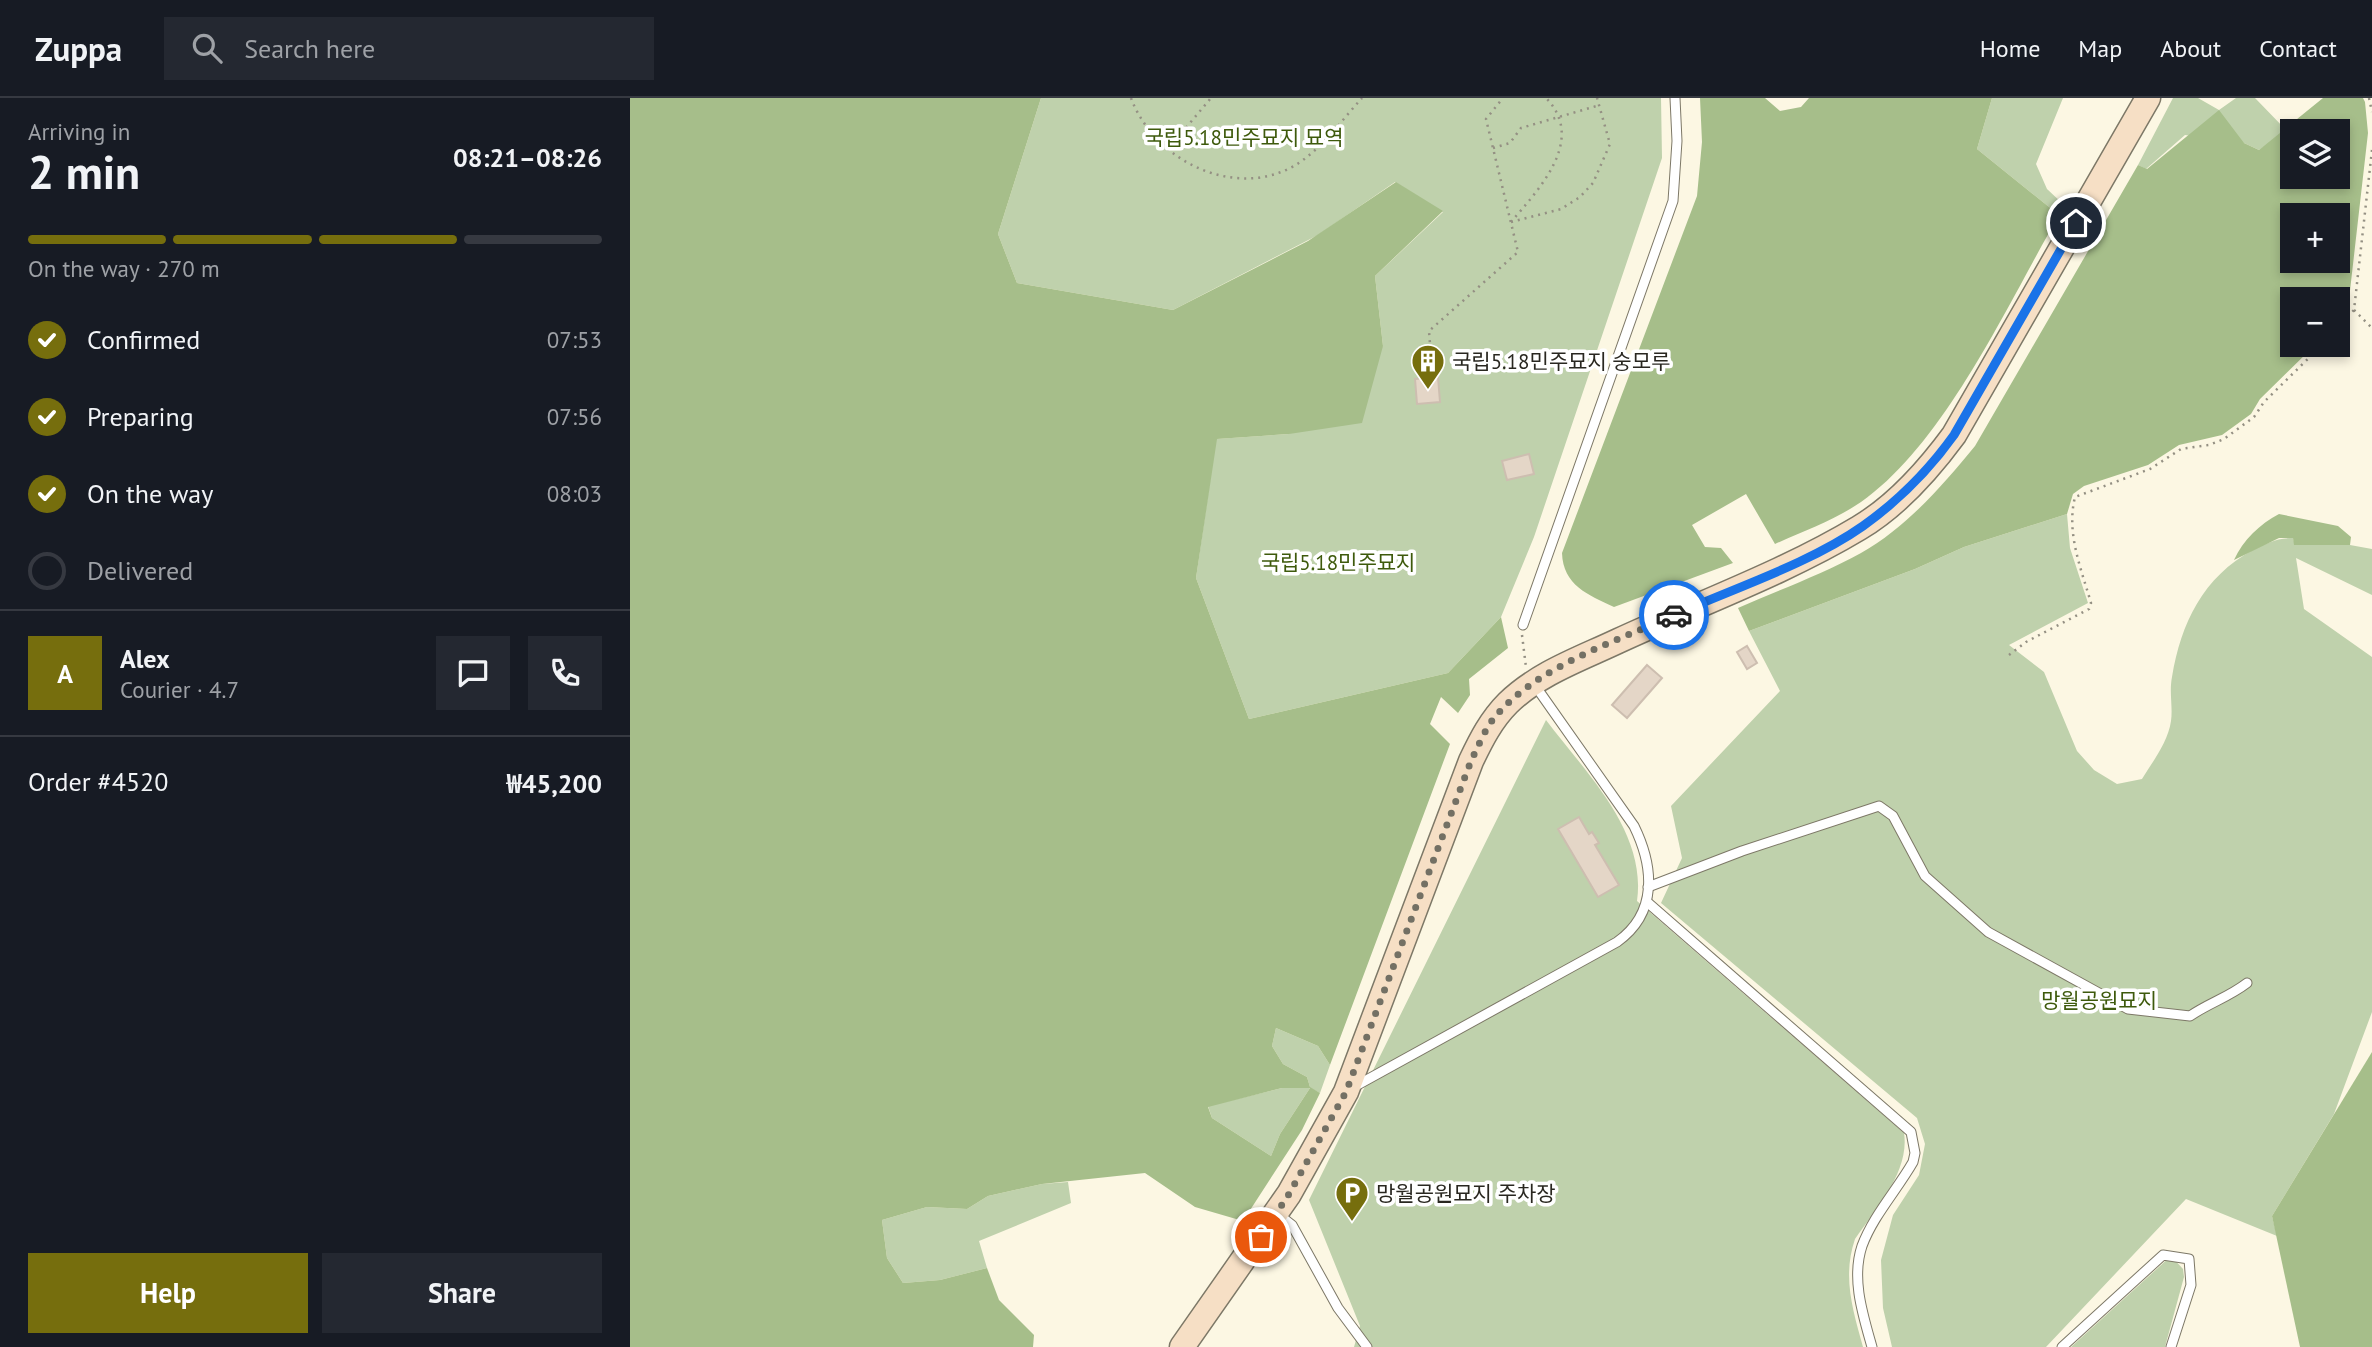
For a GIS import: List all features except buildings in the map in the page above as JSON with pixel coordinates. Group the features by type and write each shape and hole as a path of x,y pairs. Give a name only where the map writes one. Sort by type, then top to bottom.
{"main road":[{"path":"1182,1347 1276,1213 1346,1092 1471,761 1492,720 1533,683 1802,558 1862,527 1903,492 1938,457 1954,435 2148,98"}],"lane":[{"path":"1523,625 1673,201 1677,141 1675,98"},
{"path":"1346,1092 1616,942 1638,924 1647,902 1648,887 1641,840 1634,825 1533,683"},
{"path":"1648,887 1742,851 1879,806 1893,816 1925,876 1988,932 2128,1009 2190,1016 2210,1003 2228,998 2248,983"},
{"path":"1647,902 1911,1132 1915,1153 1913,1163 1870,1231 1859,1259 1861,1306 1872,1347"},
{"path":"1276,1213 1292,1225 1338,1308 1367,1347"},
{"path":"2062,1347 2163,1255 2189,1259 2191,1285 2171,1347"}],"path":[{"path":"1131,98 1140,118 1168,149 1191,166 1216,175 1239,178 1273,174 1311,154 1362,98"},
{"path":"1168,149 1211,98"},
{"path":"1432,370 1429,331 1518,252 1486,119 1503,98"},
{"path":"1511,222 1540,188 1559,157 1561,145 1557,118 1546,98"},
{"path":"1511,222 1561,209 1580,197 1593,183 1610,144 1597,98"},
{"path":"2369,98 2372,112"},
{"path":"1493,148 1510,143 1521,128 1600,105"},
{"path":"2350,314 2354,310 2372,150"},
{"path":"2354,310 2372,328"},
{"path":"2009,655 2026,642 2089,608 2091,603 2074,548 2072,509 2075,497 2150,469 2181,449 2224,439 2254,417 2264,402 2310,357"},
{"path":"1523,625 1522,651 1533,683"}],"green space":[{"path":"630,98 1041,98 998,234 1017,283 1173,310 1308,241 1396,182 1443,211 1375,276 1383,346 1362,423 1289,434 1217,439 1196,578 1249,719 1448,673 1501,617 1508,648 1469,679 1470,695 1458,713 1441,697 1430,724 1450,744 1330,1065 1318,1046 1276,1028 1272,1046 1283,1064 1307,1077 1310,1087 1320,1093 1302,1130 1243,1221 1195,1207 1145,1173 1042,1184 988,1196 967,1209 927,1207 882,1220 887,1258 903,1283 940,1280 987,1268 999,1300 1034,1335 1033,1347 630,1347","holes":["1282,1088 1310,1088 1280,1134 1271,1156 1212,1118 1208,1107"]},
{"name":"국립5.18민주묘지","path":"1041,98 1661,98 1662,158 1534,537 1501,617 1448,673 1249,719 1196,578 1216,439 1289,434 1383,346 1375,276 1443,212 1395,182 1318,235 1173,310 1017,283 998,234"},
{"path":"1700,98 1765,98 1780,111 1801,107 1809,98 1992,98 1977,149 2059,215 1996,330 1947,409 1920,445 1891,476 1851,508 1775,544 1746,494 1692,525 1705,547 1721,548 1733,563 1614,607 1586,593 1572,581 1563,564 1562,553 1697,196 1702,142"},
{"path":"1992,98 2063,98 2036,164 2047,189 2063,204 2059,215 1977,149"},
{"path":"2173,98 2198,98 2219,110 2236,98 2255,98 2280,124 2280,136 2259,150 2244,143 2185,135 2146,169 2138,165"},
{"path":"2323,98 2363,98 2365,102 2368,133 2350,290 2350,287 2280,287 2280,357 2303,357 2260,399 2251,414 2222,435 2179,445 2148,465 2084,486 2073,494 2067,514 1964,547 1915,569 1749,631 1738,608 1832,568 1878,543 1923,505 1963,461 1975,446 2138,165 2147,169 2219,110 2244,143 2259,150 2280,133 2280,189 2350,189 2350,119 2297,119"},
{"name":"망월공원묘지","path":"2067,514 2070,548 2088,603 2009,645 2044,672 2077,751 2094,770 2117,784 2142,779 2163,744 2171,721 2171,683 2181,638 2197,603 2221,574 2253,550 2282,539 2293,538 2295,545 2350,545 2372,549 2372,595 2296,558 2304,609 2372,657 2372,1012 2334,1114 2272,1216 2277,1236 2186,1199 2046,1347 1892,1347 1883,1308 1881,1260 1893,1215 1919,1175 1925,1144 1917,1118 1661,903 1682,858 1671,806 1780,691 1749,631 1915,569 1964,547"},
{"path":"2279,514 2338,526 2351,537 2350,545 2294,545 2293,538 2279,538 2234,560 2253,533"},
{"path":"1546,720 1595,782 1623,827 1638,875 1637,901 1904,1133 1902,1161 1897,1175 1855,1239 1851,1253 1850,1293 1863,1347 1354,1347 1360,1326 1309,1200"},
{"path":"1276,1028 1318,1046 1330,1065 1320,1093 1310,1088 1280,1134 1271,1156 1212,1118 1208,1106 1282,1088 1310,1087 1307,1077 1283,1064 1272,1046"},
{"path":"2372,1052 2372,1347 2300,1347 2272,1216"},
{"path":"1068,1182 1071,1203 979,1241 987,1268 940,1280 903,1283 887,1258 882,1220 927,1207 967,1209 988,1196 1042,1184"},
{"path":"2171,1256 2183,1269 2184,1277 2165,1347 2071,1347"}],"way so far":[{"path":"1261,1237 1289,1194 1346,1092 1471,761 1492,720 1515,697 1554,670 1674,615"}],"place":[{"name":"국립5.18민주묘지 숭모루","path":"1428,391"},
{"name":"망월공원묘지 주차장","path":"1352,1223"}],"route":[{"path":"1674,615 1802,558 1862,527 1903,492 1938,457 1954,435 2076,223"}],"park label":[{"name":"국립5.18민주묘지 묘역","path":"1244,137"}]}
